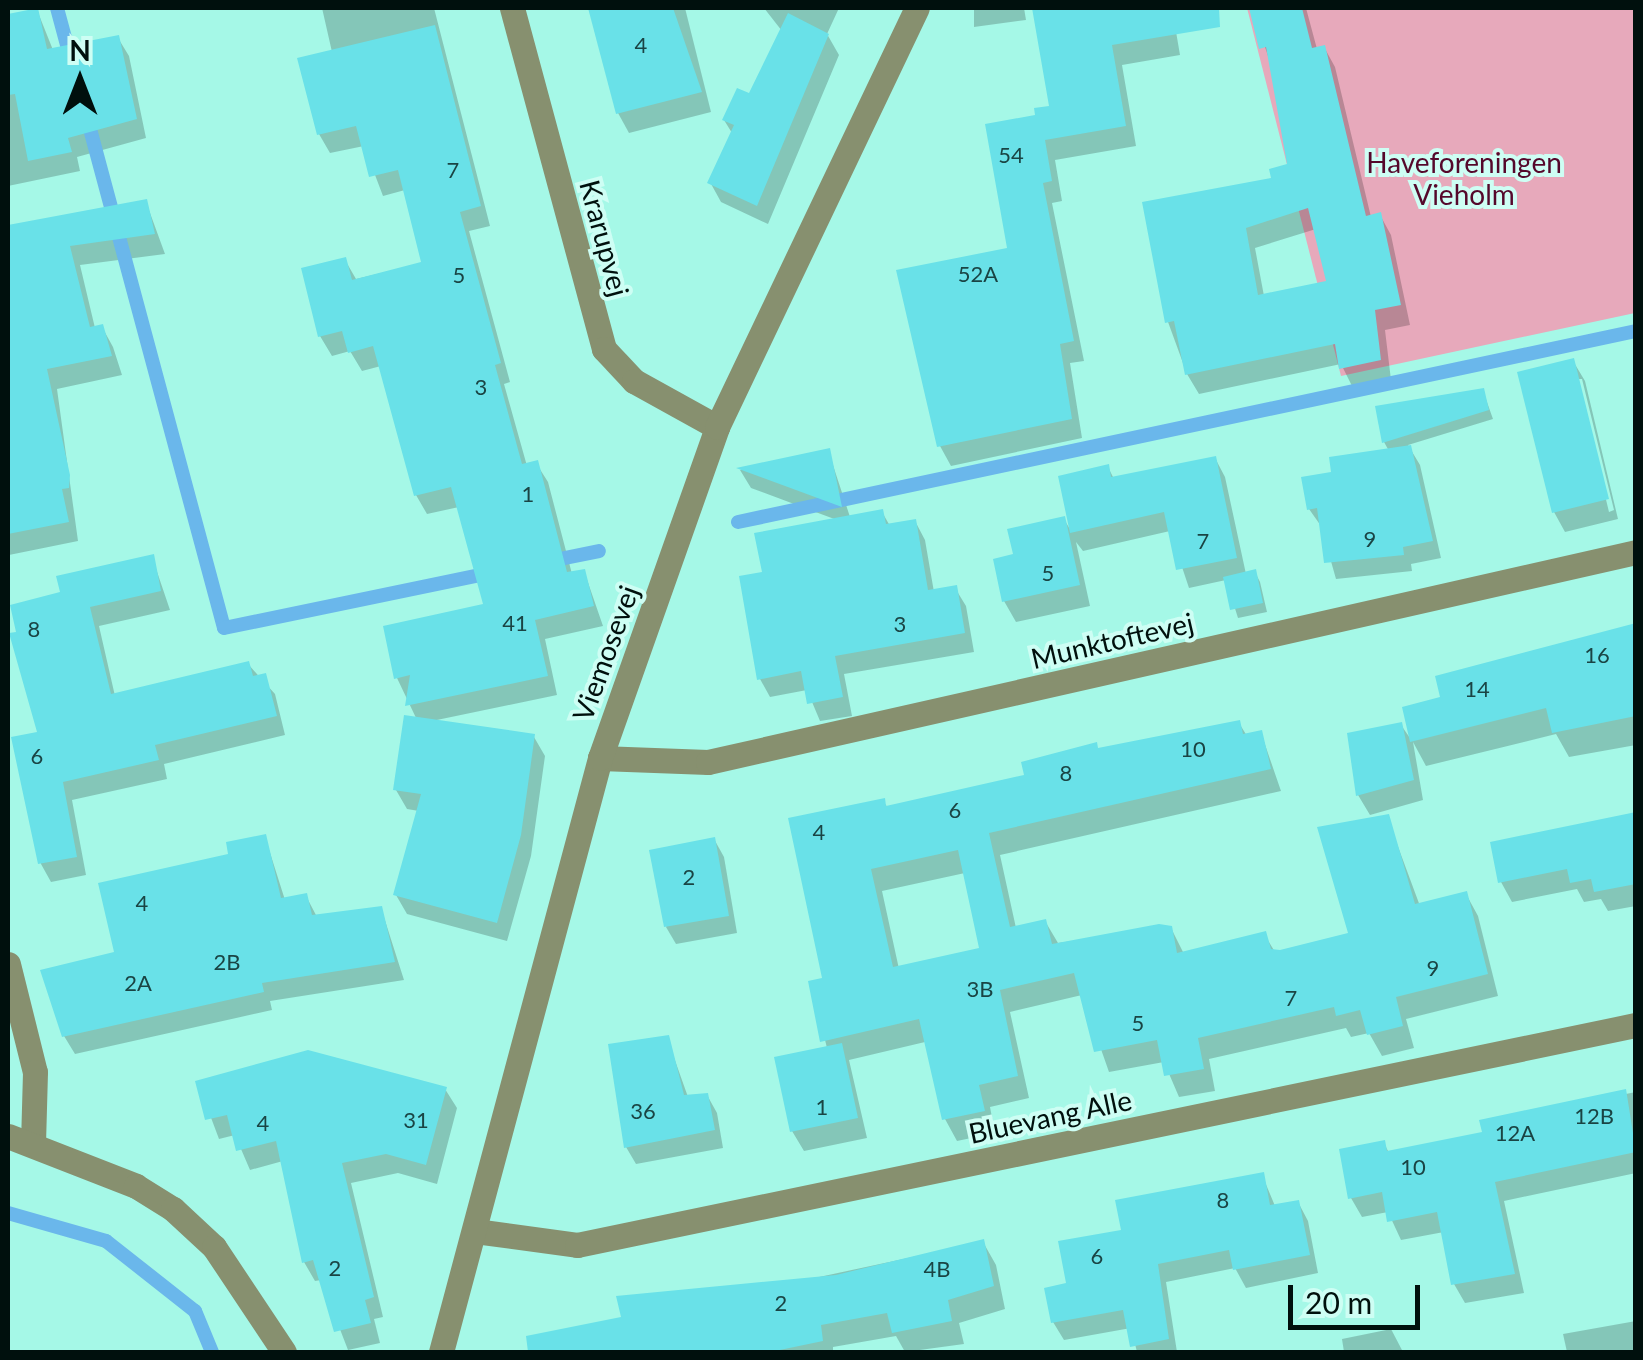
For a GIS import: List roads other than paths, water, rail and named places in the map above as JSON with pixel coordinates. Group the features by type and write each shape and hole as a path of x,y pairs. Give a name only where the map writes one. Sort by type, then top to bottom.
{"street":[{"name":"Krarupvej","path":"512,8 604,349 634,381 718,427"},
{"name":"Viemosevej","path":"441,1352 600,758 718,427 917,8"},
{"name":"Munktoftevej","path":"600,758 708,762 1636,552"},
{"path":"8,964 35,1072 34,1146"},
{"name":"Bluevang Alle","path":"475,1230 577,1245 1636,1025"},
{"path":"8,1136 136,1186 173,1208 214,1248 284,1352"}],"waterway":[{"path":"57,8 71,60"},
{"path":"86,114 224,628 490,573"},
{"path":"738,522 1636,331"},
{"path":"545,562 599,551"},
{"path":"8,1213 106,1241 195,1311 212,1352"}],"park label":[{"name":"Haveforeningen Vieholm","path":"1464,178"}]}
